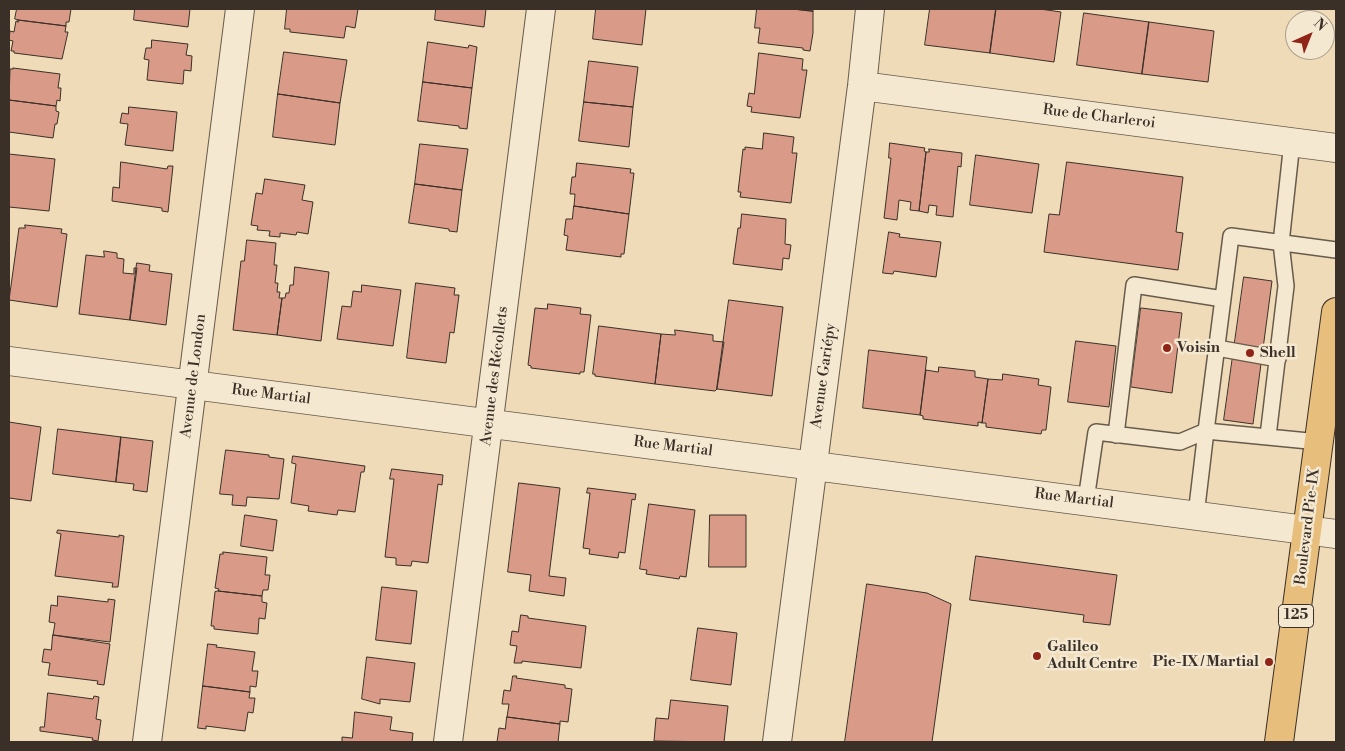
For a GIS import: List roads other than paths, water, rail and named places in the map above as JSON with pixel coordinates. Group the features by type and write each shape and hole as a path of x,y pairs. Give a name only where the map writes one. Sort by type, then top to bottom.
{"main road":[{"name":"Boulevard Pie-IX","path":"1279,742 1336,312"}],"street":[{"name":"Avenue de London","path":"147,742 240,9"},
{"name":"Avenue des Récollets","path":"448,742 541,9"},
{"name":"Avenue Gariépy","path":"777,742 862,86 870,9"},
{"name":"Rue de Charleroi","path":"862,86 1336,148"},
{"name":"Rue Martial","path":"9,361 1196,514 1336,534"}],"lane":[{"path":"1268,436 1286,286 1281,243 1292,142"},
{"path":"1196,514 1231,236 1336,250"},
{"path":"1116,435 1134,285 1223,299"},
{"path":"1217,348 1278,359"},
{"path":"1086,500 1096,432 1180,442 1206,430 1319,442"},
{"path":"1284,701 1294,742"}],"place":[{"name":"Voisin","path":"1167,348"},
{"name":"Shell","path":"1250,353"},
{"name":"Galileo Adult Centre","path":"1037,656"},
{"name":"Pie-IX / Martial","path":"1269,662"}]}
